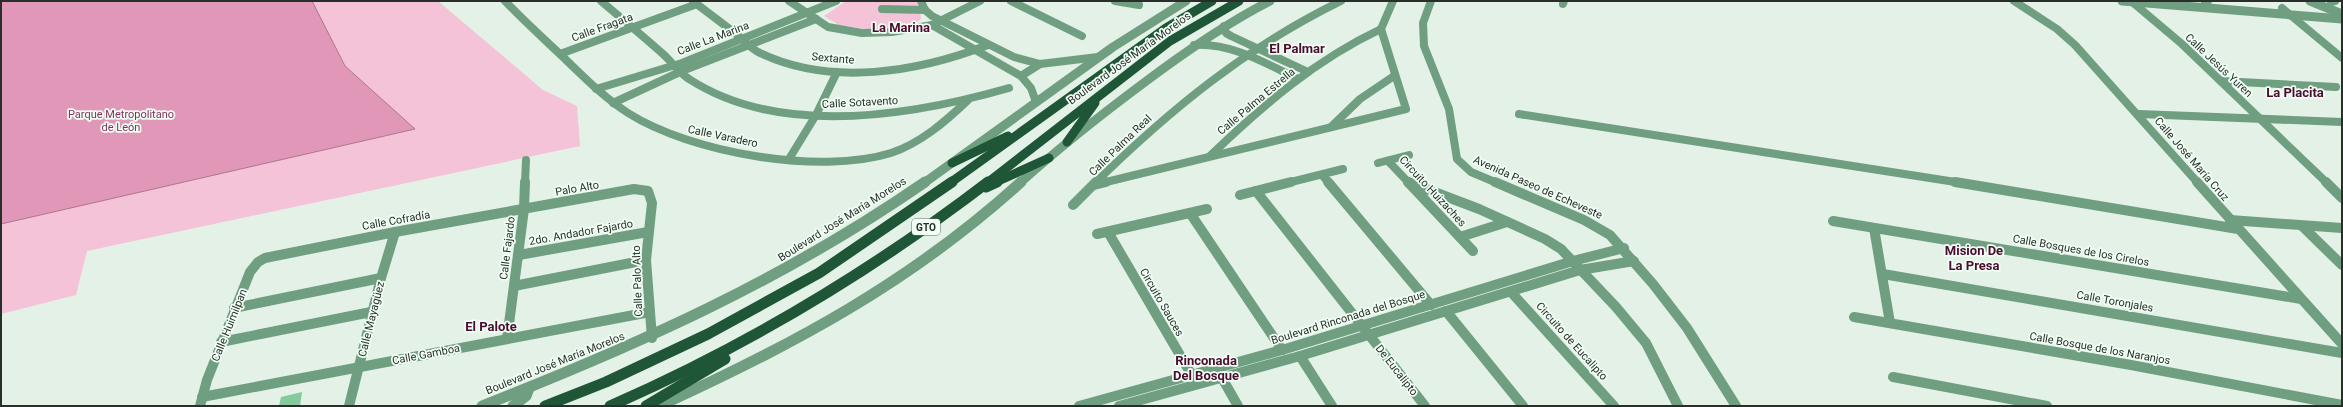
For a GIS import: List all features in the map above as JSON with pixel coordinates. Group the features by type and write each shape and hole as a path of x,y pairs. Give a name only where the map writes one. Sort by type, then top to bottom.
{"main road":[{"name":"Boulevard José María Morelos","path":"545,406 606,382 708,334 819,273 884,230 1166,28 1212,1"},
{"name":"Boulevard José María Morelos","path":"610,406 738,346 891,253 1187,30 1239,1"},
{"path":"1067,142 1104,92"},
{"path":"952,164 1035,122"},
{"path":"971,194 1049,158"},
{"path":"646,406 717,364 799,309"}],"street":[{"name":"Calle Varadero","path":"505,1 596,89 613,103 638,119 668,134 732,151 822,161 857,159 891,153 920,138 948,118 968,100"},
{"name":"Calle Sotavento","path":"601,1 633,27 688,78 717,94 743,103 766,108 816,115 851,116 922,109 968,100 1009,88"},
{"path":"789,1 816,19 837,30 862,34 892,32 932,25 977,2"},
{"name":"Calle La Marina","path":"613,103 745,41 836,1"},
{"path":"921,1 925,10"},
{"path":"1011,1 1082,36"},
{"path":"1114,1 1139,5"},
{"name":"Boulevard José María Morelos","path":"482,406 652,338 752,289 825,247 952,164 1098,57 1136,31 1186,1"},
{"path":"659,406 761,358 876,294 960,235 1013,192 1067,142 1193,46 1224,26 1270,1"},
{"name":"Calle Palma Real","path":"1094,185 1130,149 1175,108 1244,55 1291,26 1341,1"},
{"path":"1381,29 1393,1"},
{"name":"Avenida Paseo de Echeveste","path":"1431,1 1424,16 1423,38 1449,109 1456,154 1460,164 1471,172 1593,224 1610,235 1624,248 1687,328 1736,406"},
{"name":"Calle José María Cruz","path":"2014,1 2067,37 2139,114 2238,229 2340,340"},
{"path":"2122,1 2289,14 2342,14"},
{"name":"Calle Jesús Yuren","path":"2132,1 2182,44 2342,198"},
{"path":"2190,1 2342,14"},
{"path":"2310,1 2342,14"},
{"name":"Calle Fragata","path":"560,54 695,2"},
{"name":"Sextante","path":"695,2 759,52 780,60 837,72 912,68 951,60 988,45"},
{"path":"2331,2 2342,14"},
{"path":"882,8 925,10 988,45 1014,57 1040,64 1098,57"},
{"path":"2282,8 2342,58"},
{"name":"Calle La Marina","path":"596,89 632,80 745,41 816,19"},
{"path":"932,25 1021,76 1031,88 1036,102"},
{"path":"1224,26 1228,35 1308,72"},
{"name":"Calle Palma Real","path":"1094,185 1406,109 1394,76 1381,29"},
{"name":"Calle Palma Estrella","path":"1209,157 1239,127 1298,79 1335,53 1381,29"},
{"path":"1193,46 1218,45 1298,79"},
{"path":"1021,76 1040,64"},
{"path":"789,158 816,115 837,72"},
{"path":"1330,128 1360,98 1394,76"},
{"path":"632,80 643,88"},
{"path":"2221,81 2336,87"},
{"path":"1519,114 1999,189 2238,229"},
{"path":"2139,114 2342,122"},
{"path":"1378,163 1409,155"},
{"name":"Calle Fajardo","path":"507,339 524,210 526,160"},
{"name":"Circuito Huizaches","path":"1388,161 1460,237 1507,222"},
{"path":"1240,195 1343,169"},
{"path":"1322,175 1430,304"},
{"path":"1408,182 1479,209 1553,243 1573,261 1616,307 1646,343 1678,406"},
{"path":"1073,205 1094,185"},
{"name":"Palo Alto","path":"524,210 634,189"},
{"name":"Calle Palo Alto","path":"634,189 642,189 650,195 652,203 646,260 652,338"},
{"name":"De Eucalipto","path":"1256,191 1425,406"},
{"path":"1097,234 1207,209"},
{"name":"Calle Cofradía","path":"273,255 524,210"},
{"path":"1190,213 1282,350"},
{"path":"2230,220 2342,228"},
{"name":"Calle Bosques de los Cirelos","path":"1833,221 2301,299"},
{"path":"2302,226 2342,265"},
{"path":"1874,228 1883,274 1890,323"},
{"name":"Calle Mayagüez","path":"349,406 371,312 395,232"},
{"name":"2do. Andador Fajardo","path":"519,256 648,232"},
{"name":"Circuito Sauces","path":"1108,232 1197,384"},
{"path":"1460,237 1473,251"},
{"name":"Boulevard Rinconada del Bosque","path":"1079,406 1282,350 1573,261 1624,248"},
{"name":"Calle Huimilpan","path":"201,402 234,308 253,267 258,262 273,255"},
{"path":"514,286 646,260"},
{"name":"Boulevard Rinconada del Bosque","path":"1119,406 1139,403 1197,384 1300,356 1580,270 1634,261"},
{"name":"Calle Toronjales","path":"1883,274 2342,353"},
{"path":"234,308 380,278"},
{"name":"Circuito de Eucalipto","path":"1511,292 1614,406"},
{"path":"1446,311 1523,406"},
{"path":"221,342 371,312"},
{"name":"Calle Gamboa","path":"201,402 359,367 650,312"},
{"name":"Calle Bosque de los Naranjos","path":"1854,318 2131,365 2342,405"},
{"path":"1300,356 1332,406"},
{"path":"1893,377 2047,406"},
{"path":"1222,378 1238,406"},
{"path":"513,406 526,396 529,388"}],"green space":[{"name":"Parque Metropolitano de León","path":"1,1 438,1 543,90 577,106 580,146 87,251 76,295 1,314"},
{"path":"846,1 919,1 921,19 912,26 873,30 839,25 824,16"}],"shaded area":[{"path":"1,1 312,1 345,66 415,129 1,224"}],"building":[{"path":"302,392 300,406 279,406 281,397"}],"district":[{"name":"La Marina","path":"901,27"},
{"name":"El Palmar","path":"1297,48"},
{"name":"La Placita","path":"2295,92"},
{"name":"Mision De La Presa","path":"1974,258"},
{"name":"El Palote","path":"491,326"},
{"name":"Rinconada Del Bosque","path":"1206,368"}]}
